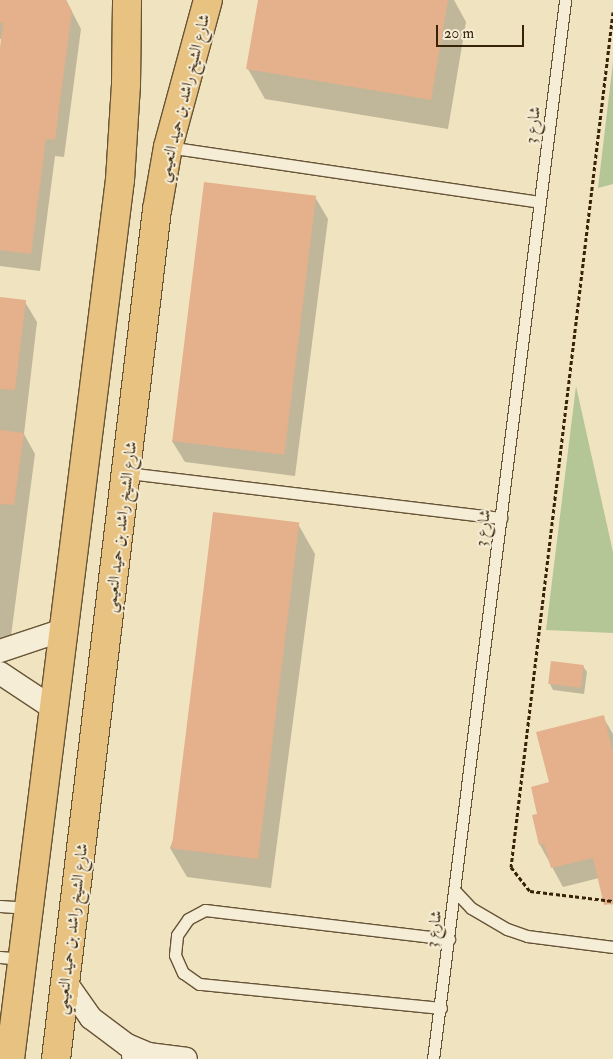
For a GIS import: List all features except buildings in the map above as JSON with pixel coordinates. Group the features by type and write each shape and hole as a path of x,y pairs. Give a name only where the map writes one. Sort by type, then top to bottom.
{"main road":[{"path":"10,1059 12,958 31,908 120,180 126,85 127,0"},
{"name":"شارع الشيخ راشد بن حميد النعيمي","path":"56,1059 128,473 158,210 168,147 208,0"}],"street":[{"path":"0,651 66,628"},
{"path":"0,673 56,710"},
{"path":"65,981 91,1018 127,1045 148,1054 186,1059"},
{"path":"120,1059 148,1054"}],"lane":[{"name":"شارع 3","path":"433,1059 456,892 539,202 566,0"},
{"path":"168,147 539,202"},
{"path":"128,473 501,518"},
{"path":"456,892 471,908 507,929 527,936 613,947"},
{"path":"0,906 31,908"},
{"path":"440,1008 199,984 183,972 179,964 175,955 177,935 188,919 205,910 449,939"}],"path":[{"path":"613,12 511,867 530,890 613,901"}],"green space":[{"path":"613,62 613,184 598,188"},
{"path":"576,386 613,552 613,633 546,630"}]}
